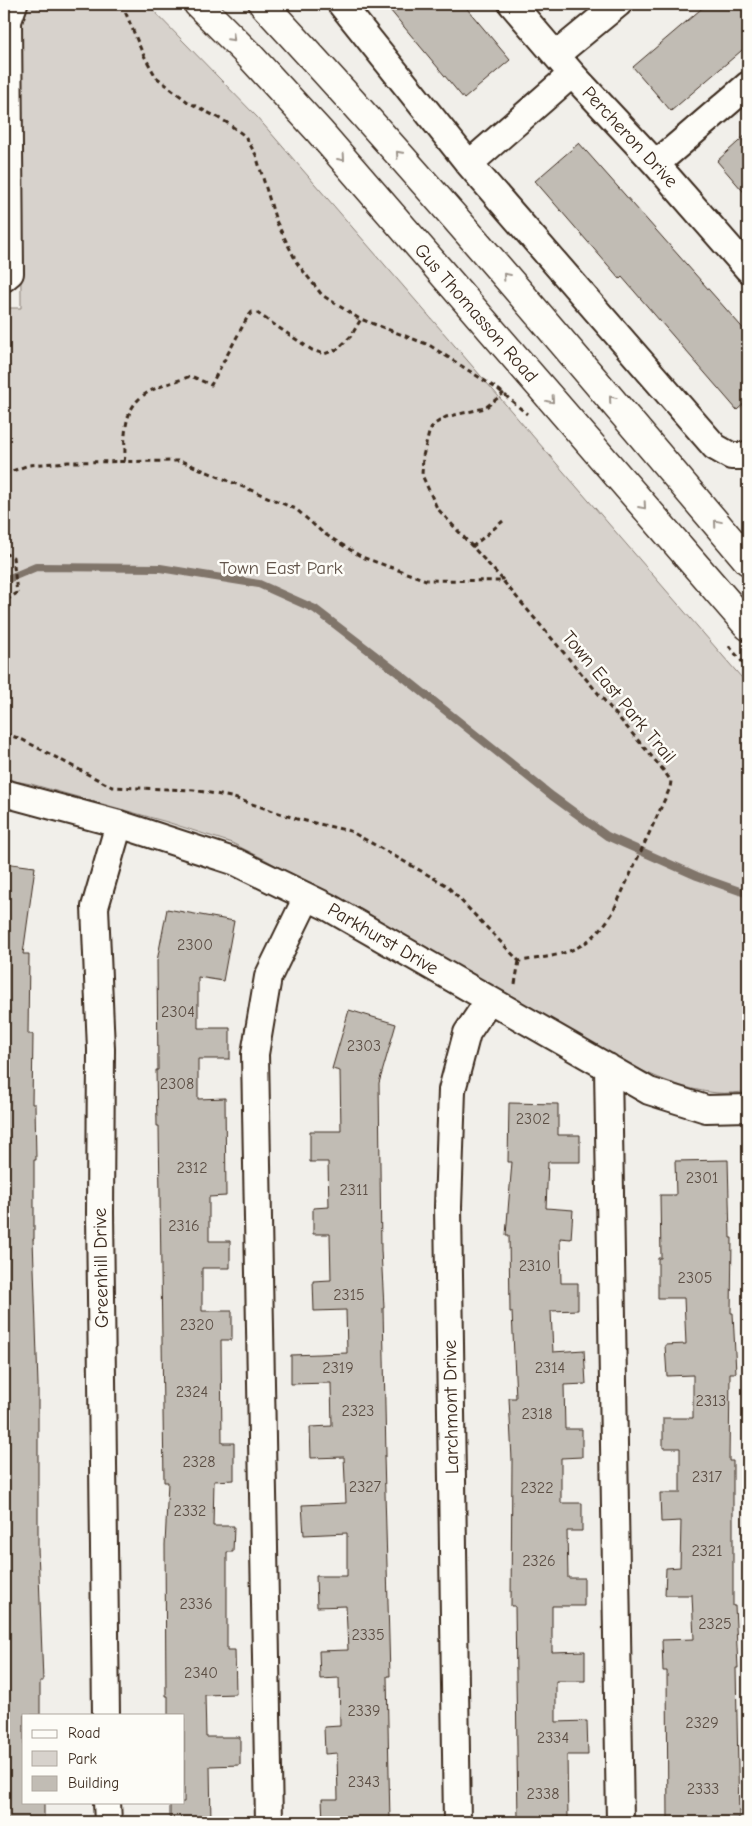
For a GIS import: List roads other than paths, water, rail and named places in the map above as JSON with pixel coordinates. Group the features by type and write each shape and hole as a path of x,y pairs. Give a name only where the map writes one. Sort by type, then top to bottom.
{"main road":[{"name":"Gus Thomasson Road","path":"198,4 250,56 319,131 748,626"},
{"path":"263,4 434,194 580,362 748,561"}],"street":[{"path":"4,278 10,273 8,21 14,4"},
{"path":"341,4 470,164 715,447 731,456 748,456"},
{"name":"Percheron Drive","path":"512,4 564,65 656,164 748,269"},
{"path":"470,164 564,65 618,4"},
{"path":"656,164 748,85"},
{"name":"Parkhurst Drive","path":"4,793 119,824 236,862 328,907 649,1091 706,1110 748,1108"},
{"name":"Greenhill Drive","path":"106,1714 100,1212 101,1049 95,907 119,824"},
{"path":"269,1822 255,1054 268,977 307,897"},
{"name":"Larchmont Drive","path":"457,1822 448,1207 452,1090 467,1033 489,1000"},
{"path":"608,1067 620,1822"},
{"path":"107,1804 108,1822"}],"waterway":[{"path":"4,578 10,578 36,567 160,568 259,584 315,609 552,796 607,836 697,876 748,894"}],"park label":[{"name":"Town East Park","path":"281,568"}]}
